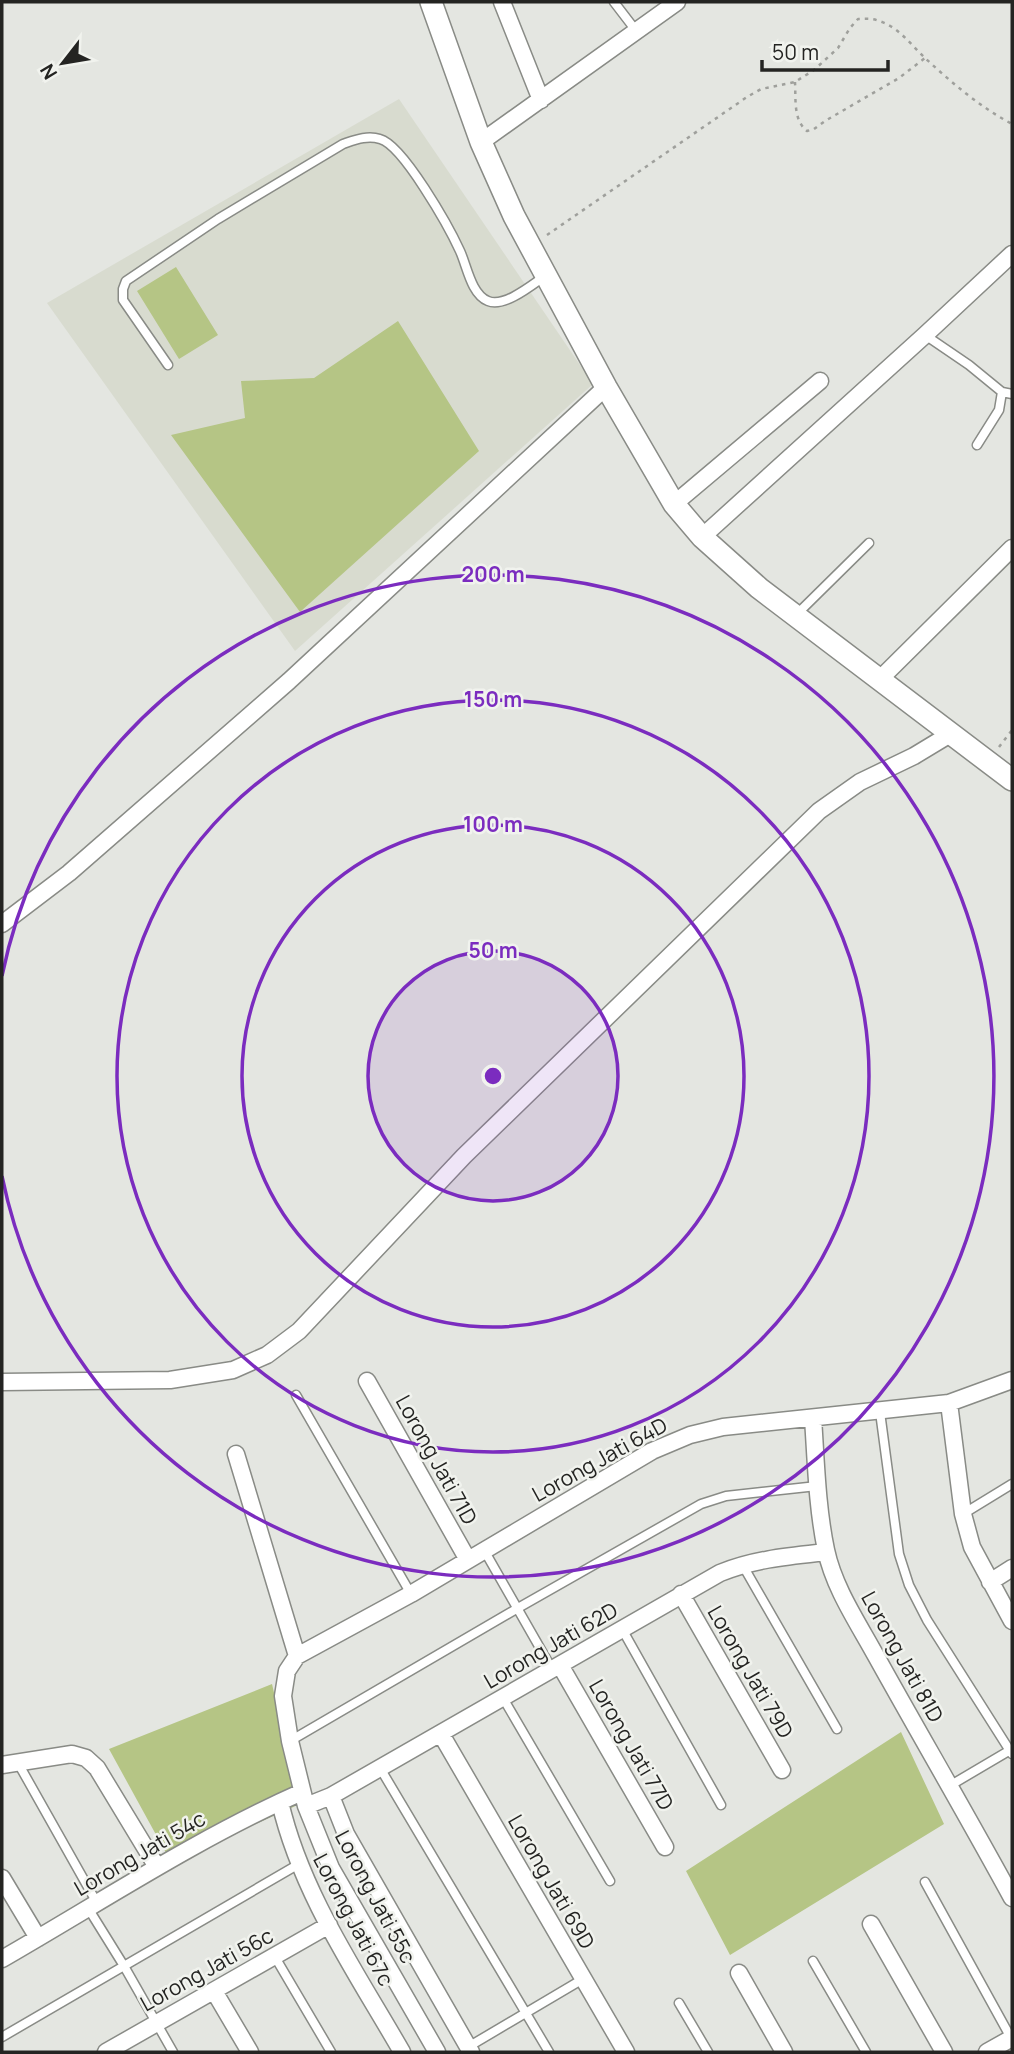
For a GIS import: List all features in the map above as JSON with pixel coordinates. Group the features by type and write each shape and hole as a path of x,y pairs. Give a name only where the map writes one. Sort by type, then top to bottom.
{"main road":[{"path":"431,2 481,142 529,247 674,504 702,537 759,588 1012,780"}],"street":[{"path":"502,2 541,100"},
{"path":"481,142 677,2"},
{"path":"702,537 1012,254"},
{"path":"674,504 820,381"},
{"path":"2,924 69,873 289,681 606,387"},
{"path":"880,679 1012,548"},
{"path":"2,1382 170,1380 233,1370 267,1355 299,1331 464,1156 819,811 860,782 914,756 952,733"},
{"name":"Lorong Jati 64D","path":"287,1671 297,1656 411,1594 641,1458 690,1435 723,1427 949,1403 1012,1380"},
{"name":"Lorong Jati 71D","path":"367,1381 468,1560"},
{"path":"949,1403 963,1514 972,1547 1012,1621"},
{"name":"Lorong Jati 81D","path":"813,1418 817,1486 826,1552 836,1580 1012,1898"},
{"path":"236,1454 297,1656"},
{"name":"Lorong Jati 62D","path":"304,1799 331,1796 720,1573 742,1564 826,1552"},
{"path":"990,1582 1012,1568"},
{"name":"Lorong Jati 79D","path":"681,1594 782,1770"},
{"name":"Lorong Jati 77D","path":"556,1667 665,1847"},
{"name":"Lorong Jati 55c","path":"287,1671 283,1696 290,1741 304,1799 331,1868 437,2052"},
{"name":"Lorong Jati 69D","path":"441,1734 626,2052"},
{"path":"10,1763 72,1754 86,1758 97,1768 157,1867"},
{"path":"331,1796 346,1834 470,2050"},
{"name":"Lorong Jati 54c","path":"2,1959 157,1867 279,1802 304,1799"},
{"name":"Lorong Jati 67c","path":"279,1802 288,1836 312,1894 402,2052"},
{"path":"2,1878 38,1938"},
{"path":"871,1924 944,2052"},
{"name":"Lorong Jati 56c","path":"106,2052 329,1926"},
{"path":"739,1973 785,2052"},
{"path":"214,1991 250,2052"},
{"path":"987,2052 1012,2038"}],"lane":[{"path":"614,2 636,32"},
{"path":"168,365 123,300 126,281 218,219 343,144 358,139 380,139 389,143 405,159 459,249 476,291 483,298 489,302 506,301 545,276"},
{"path":"925,335 969,365 1002,393 1012,394"},
{"path":"977,445 999,410 1002,393"},
{"path":"795,616 869,543"},
{"path":"296,1395 411,1594"},
{"path":"880,1412 899,1554 909,1585 928,1620 1012,1751 951,1785"},
{"path":"963,1514 1012,1484"},
{"path":"290,1741 701,1504 726,1496 817,1486"},
{"path":"484,1550 556,1667"},
{"path":"742,1564 837,1729"},
{"path":"622,1629 722,1805"},
{"path":"503,1698 610,1881"},
{"path":"10,1763 173,2052"},
{"path":"380,1768 549,2052"},
{"path":"2,2037 299,1864"},
{"path":"925,1882 1012,2038"},
{"path":"275,1957 331,2052"},
{"path":"813,1961 866,2052"},
{"path":"470,2050 583,1979"},
{"path":"679,2003 708,2052"}],"path":[{"path":"529,247 747,97 761,89 795,82 814,71 838,48 858,19 880,21 897,30 925,58 993,114 1012,124"},
{"path":"795,82 797,118 807,131 899,78 925,58"},
{"path":"989,761 1012,730"}],"shaded area":[{"path":"399,99 593,384 295,651 47,303"}],"green space":[{"path":"176,267 218,335 179,359 137,291"},
{"path":"398,321 479,451 300,612 171,435 245,418 241,381 314,378"},
{"path":"272,1684 300,1804 171,1862 109,1749"},
{"path":"901,1732 944,1824 730,1955 686,1871"}]}
